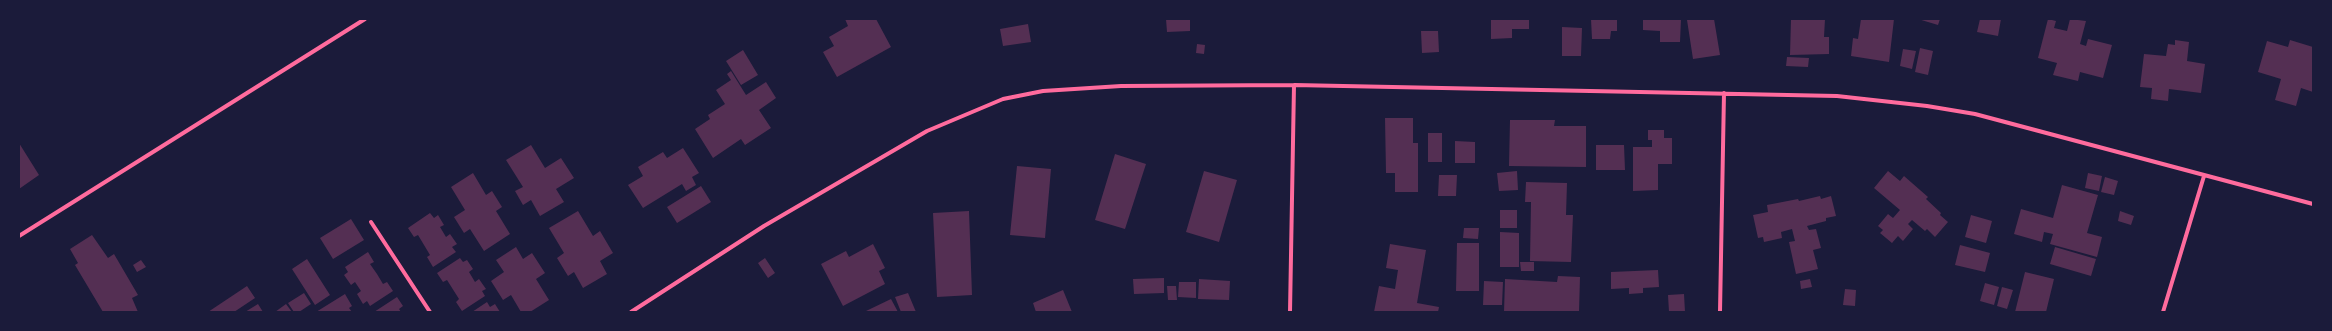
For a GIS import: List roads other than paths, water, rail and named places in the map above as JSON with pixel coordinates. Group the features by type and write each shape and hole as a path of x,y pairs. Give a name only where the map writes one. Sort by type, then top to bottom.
{"street":[{"path":"19,236 365,19"},
{"path":"1290,312 1294,85"},
{"path":"631,312 764,226 927,131 1003,99 1043,91 1121,86 1294,85 1838,96 1927,106 2014,124 2313,204"},
{"path":"1720,312 1724,93"},
{"path":"2163,312 2204,176"},
{"path":"371,222 430,312"}]}
